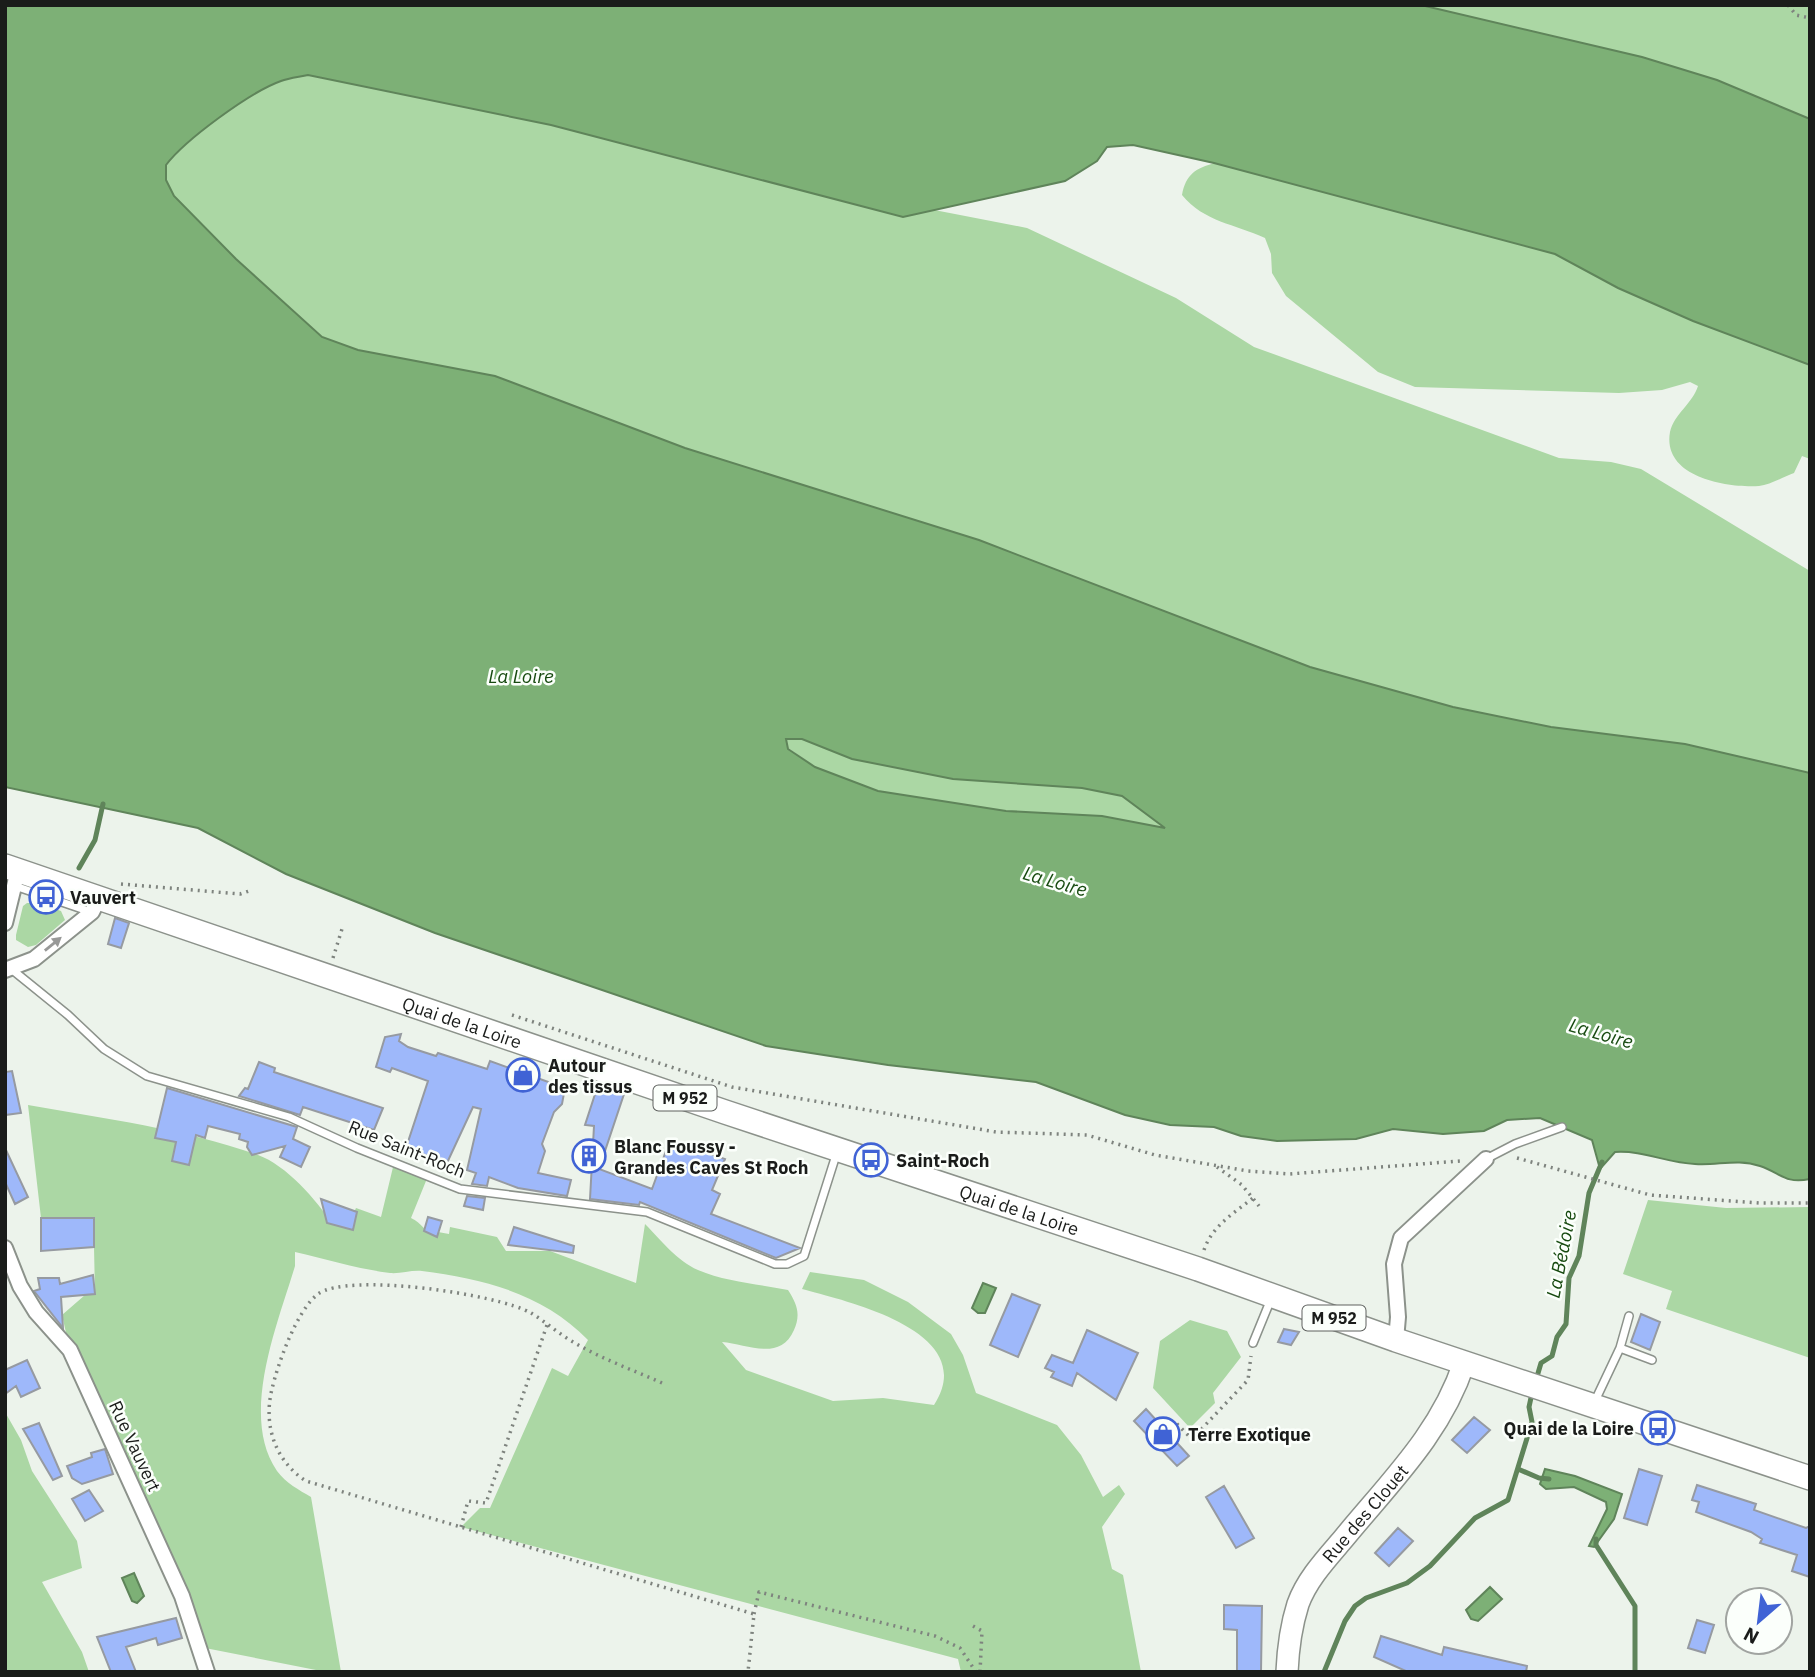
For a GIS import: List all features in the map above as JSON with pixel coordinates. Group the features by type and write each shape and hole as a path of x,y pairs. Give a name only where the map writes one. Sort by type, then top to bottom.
{"main road":[{"name":"Quai de la Loire","path":"13,874 1273,1295 1396,1340"},
{"name":"M 952","path":"1396,1340 1810,1478"}],"street":[{"path":"5,923 13,874"},
{"path":"6,966 34,959 99,903"},
{"path":"1396,1340 1398,1317 1394,1265 1401,1238 1486,1159"},
{"name":"Rue Vauvert","path":"5,1248 20,1286 36,1312 70,1350 182,1596 207,1672"},
{"name":"Rue des Clouet","path":"1287,1672 1288,1644 1299,1602 1314,1575 1426,1438 1449,1401 1464,1363"}],"lane":[{"name":"Rue Saint-Roch","path":"6,966 68,1015 104,1049 147,1076 289,1117 357,1148 460,1189 647,1212 775,1264 788,1264 804,1256 839,1149"},
{"path":"1486,1159 1515,1144 1562,1127"},
{"path":"1253,1343 1273,1295"},
{"path":"1593,1406 1620,1348 1629,1316"},
{"path":"1620,1348 1652,1360"}],"path":[{"path":"1788,5 1797,15 1810,18"},
{"path":"99,903 115,886 124,883 205,892 240,894 249,891"},
{"path":"332,960 342,929"},
{"path":"732,1087 996,1132 1087,1135 1155,1155 1214,1166 1289,1174 1486,1159 1526,1159 1609,1186 1682,1199 1810,1202"},
{"path":"1214,1166 1242,1185 1259,1206"},
{"path":"1207,1240 1220,1224 1253,1198"},
{"path":"662,1383 576,1344 531,1313 503,1303 443,1290 337,1285 317,1295 305,1308 282,1359 270,1396 273,1443 281,1461 293,1473 330,1490 754,1614"},
{"path":"461,1527 468,1501 486,1503 547,1325"},
{"path":"1166,1431 1176,1423 1192,1439 1248,1380 1253,1343"},
{"path":"748,1672 759,1592 935,1636 960,1648 978,1672"},
{"path":"973,1626 982,1631 978,1672"}],"shaded area":[{"path":"1373,5 1810,5 1810,197"},
{"path":"148,18 790,182 1027,228 1176,298 1254,347 1559,458 1611,462 1641,469 1810,571 1810,840 1328,822 347,346 322,337 19,104"},
{"path":"1215,163 1555,254 1618,288 1693,321 1810,365 1810,459 1802,456 1794,473 1759,486 1714,482 1686,469 1676,460 1670,447 1670,432 1675,420 1696,392 1698,386 1690,382 1662,390 1619,393 1415,387 1378,372 1286,296 1272,273 1271,254 1265,238 1210,217 1182,195 1186,182 1193,173"},
{"path":"786,739 802,739 852,759 953,779 1082,788 1122,796 1167,828 1102,816 1006,811 878,791 815,767 788,748"},
{"path":"27,903 39,903 61,911 65,920 36,945 28,947 16,940 23,906"},
{"path":"28,1105 174,1131 258,1155 269,1160 300,1184 332,1224 352,1230 351,1219 356,1208 381,1217 394,1163 428,1176 411,1218 436,1237 438,1232 449,1234 450,1227 497,1237 506,1251 550,1251 636,1283 645,1224 676,1256 698,1270 731,1280 788,1290 798,1314 788,1340 780,1346 762,1349 722,1342 746,1370 833,1401 883,1398 934,1405 944,1380 940,1358 926,1340 904,1324 877,1312 802,1289 810,1272 864,1280 908,1302 951,1334 963,1355 976,1393 1057,1425 1081,1455 1103,1497 1119,1485 1125,1494 1102,1527 1112,1569 1123,1575 1141,1672 961,1672 958,1659 461,1527 480,1508 490,1508 552,1368 568,1376 588,1340 552,1311 512,1291 490,1284 422,1271 378,1271 295,1252 295,1266 265,1369 261,1424 266,1449 277,1471 289,1483 311,1497 341,1672 326,1672 200,1647 70,1350 62,1315 85,1295 95,1294 94,1247 41,1218"},
{"path":"1648,1200 1726,1208 1810,1207 1810,1358 1666,1309 1672,1291 1623,1274"},
{"path":"1190,1320 1227,1331 1241,1357 1213,1393 1215,1403 1190,1428 1153,1388 1160,1341"},
{"path":"5,1412 21,1440 32,1471 77,1541 82,1568 42,1582 82,1652 89,1672 5,1672"}],"water":[{"name":"La Loire","path":"5,5 1421,5 1642,57 1717,80 1810,119 1810,365 1693,321 1618,288 1555,254 1214,163 1133,145 1107,147 1097,161 1065,181 903,217 551,125 308,75 284,80 268,87 219,118 166,165 166,180 174,196 236,259 322,337 358,350 495,376 685,448 979,540 1310,667 1453,707 1551,727 1685,744 1810,773 1810,1179 1788,1179 1752,1164 1685,1163 1625,1152 1615,1152 1600,1169 1592,1140 1540,1118 1507,1120 1484,1131 1443,1134 1393,1129 1356,1139 1277,1141 1241,1136 1214,1127 1170,1125 1125,1115 1036,1082 888,1065 766,1046 435,933 286,874 198,828 5,787","holes":["786,739 802,739 852,759 953,779 1082,788 1122,796 1165,828 1102,816 1006,811 878,791 815,767 788,749"]},
{"path":"983,1283 996,1288 985,1313 978,1313 972,1308"},
{"path":"1545,1469 1575,1476 1622,1494 1614,1519 1594,1547 1589,1546 1607,1509 1606,1502 1574,1487 1546,1489 1540,1484"},
{"path":"134,1573 144,1596 137,1603 132,1601 122,1578"},
{"path":"1490,1587 1502,1599 1478,1621 1471,1619 1466,1610"}],"building":[{"path":"115,918 129,923 121,948 108,944"},
{"path":"401,1034 399,1041 408,1047 436,1056 438,1053 487,1069 490,1061 565,1088 562,1104 554,1112 542,1144 545,1151 538,1173 571,1180 567,1196 518,1188 489,1177 487,1186 472,1184 476,1173 467,1170 481,1109 473,1107 447,1163 406,1148 428,1081 392,1068 390,1072 376,1067 385,1037"},
{"path":"259,1062 275,1068 274,1072 383,1108 374,1130 303,1107 300,1115 239,1096 245,1088 248,1089"},
{"path":"12,1071 21,1113 5,1115 5,1072"},
{"path":"598,1085 624,1094 599,1169 652,1189 670,1140 725,1159 712,1190 720,1194 711,1214 800,1248 776,1258 640,1202 639,1205 590,1199 594,1126 585,1125"},
{"path":"167,1088 297,1127 293,1139 310,1147 301,1167 280,1157 285,1146 252,1155 247,1147 248,1142 239,1139 240,1134 208,1126 205,1138 196,1135 189,1165 172,1161 176,1142 155,1138"},
{"path":"5,1148 28,1197 15,1204 5,1182"},
{"path":"467,1196 485,1198 483,1210 464,1206"},
{"path":"321,1199 357,1212 353,1230 327,1223"},
{"path":"428,1217 442,1221 437,1237 424,1231"},
{"path":"41,1218 94,1218 94,1247 41,1251"},
{"path":"514,1227 574,1246 573,1253 508,1245"},
{"path":"93,1275 95,1294 61,1297 63,1328 34,1291 40,1289 38,1278 59,1278 60,1284"},
{"path":"1012,1294 1040,1305 1018,1357 990,1345"},
{"path":"1641,1314 1660,1322 1650,1350 1631,1342"},
{"path":"1284,1329 1299,1332 1291,1345 1278,1342"},
{"path":"1087,1330 1138,1353 1116,1400 1077,1373 1072,1386 1051,1377 1054,1372 1045,1368 1052,1355 1073,1363"},
{"path":"27,1360 40,1388 21,1397 16,1386 5,1394 5,1370"},
{"path":"1146,1409 1189,1456 1177,1466 1134,1421"},
{"path":"1474,1417 1490,1430 1467,1453 1452,1440"},
{"path":"39,1423 62,1476 53,1480 23,1429"},
{"path":"105,1449 113,1474 82,1484 72,1478 67,1466"},
{"path":"1639,1469 1662,1476 1647,1525 1624,1518"},
{"path":"1697,1485 1756,1504 1754,1510 1806,1528 1810,1526 1810,1577 1792,1571 1797,1555 1760,1543 1762,1539 1751,1532 1696,1512 1699,1502 1692,1500"},
{"path":"1224,1486 1254,1538 1236,1548 1206,1497"},
{"path":"89,1490 103,1511 85,1521 72,1499"},
{"path":"1398,1528 1413,1541 1389,1566 1375,1553"},
{"path":"1224,1605 1262,1606 1261,1672 1237,1672 1237,1630 1224,1629"},
{"path":"176,1618 182,1638 158,1645 156,1638 126,1647 136,1672 111,1672 97,1637"},
{"path":"1697,1620 1714,1625 1705,1653 1688,1648"},
{"path":"1381,1636 1442,1655 1444,1647 1527,1666 1526,1672 1408,1672 1374,1657"}],"waterway":[{"path":"79,868 95,840 103,804"},
{"name":"La Bédoire","path":"1536,1380 1541,1363 1552,1356 1557,1337 1566,1324 1569,1278 1579,1256 1589,1193 1602,1162"},
{"name":"La Bédoire","path":"1324,1672 1345,1621 1355,1606 1366,1598 1407,1583 1430,1566 1475,1518 1508,1500 1532,1422 1529,1407 1532,1393"},
{"path":"1518,1469 1539,1478 1549,1479"},
{"path":"1596,1539 1596,1545 1635,1606 1635,1672"}],"place":[{"name":"Vauvert","path":"46,897"},
{"name":"Autour des tissus","path":"523,1075"},
{"name":"Blanc Foussy - Grandes Caves St Roch","path":"589,1156"},
{"name":"Saint-Roch","path":"871,1160"},
{"name":"Quai de la Loire","path":"1658,1428"},
{"name":"Terre Exotique","path":"1163,1434"}]}
